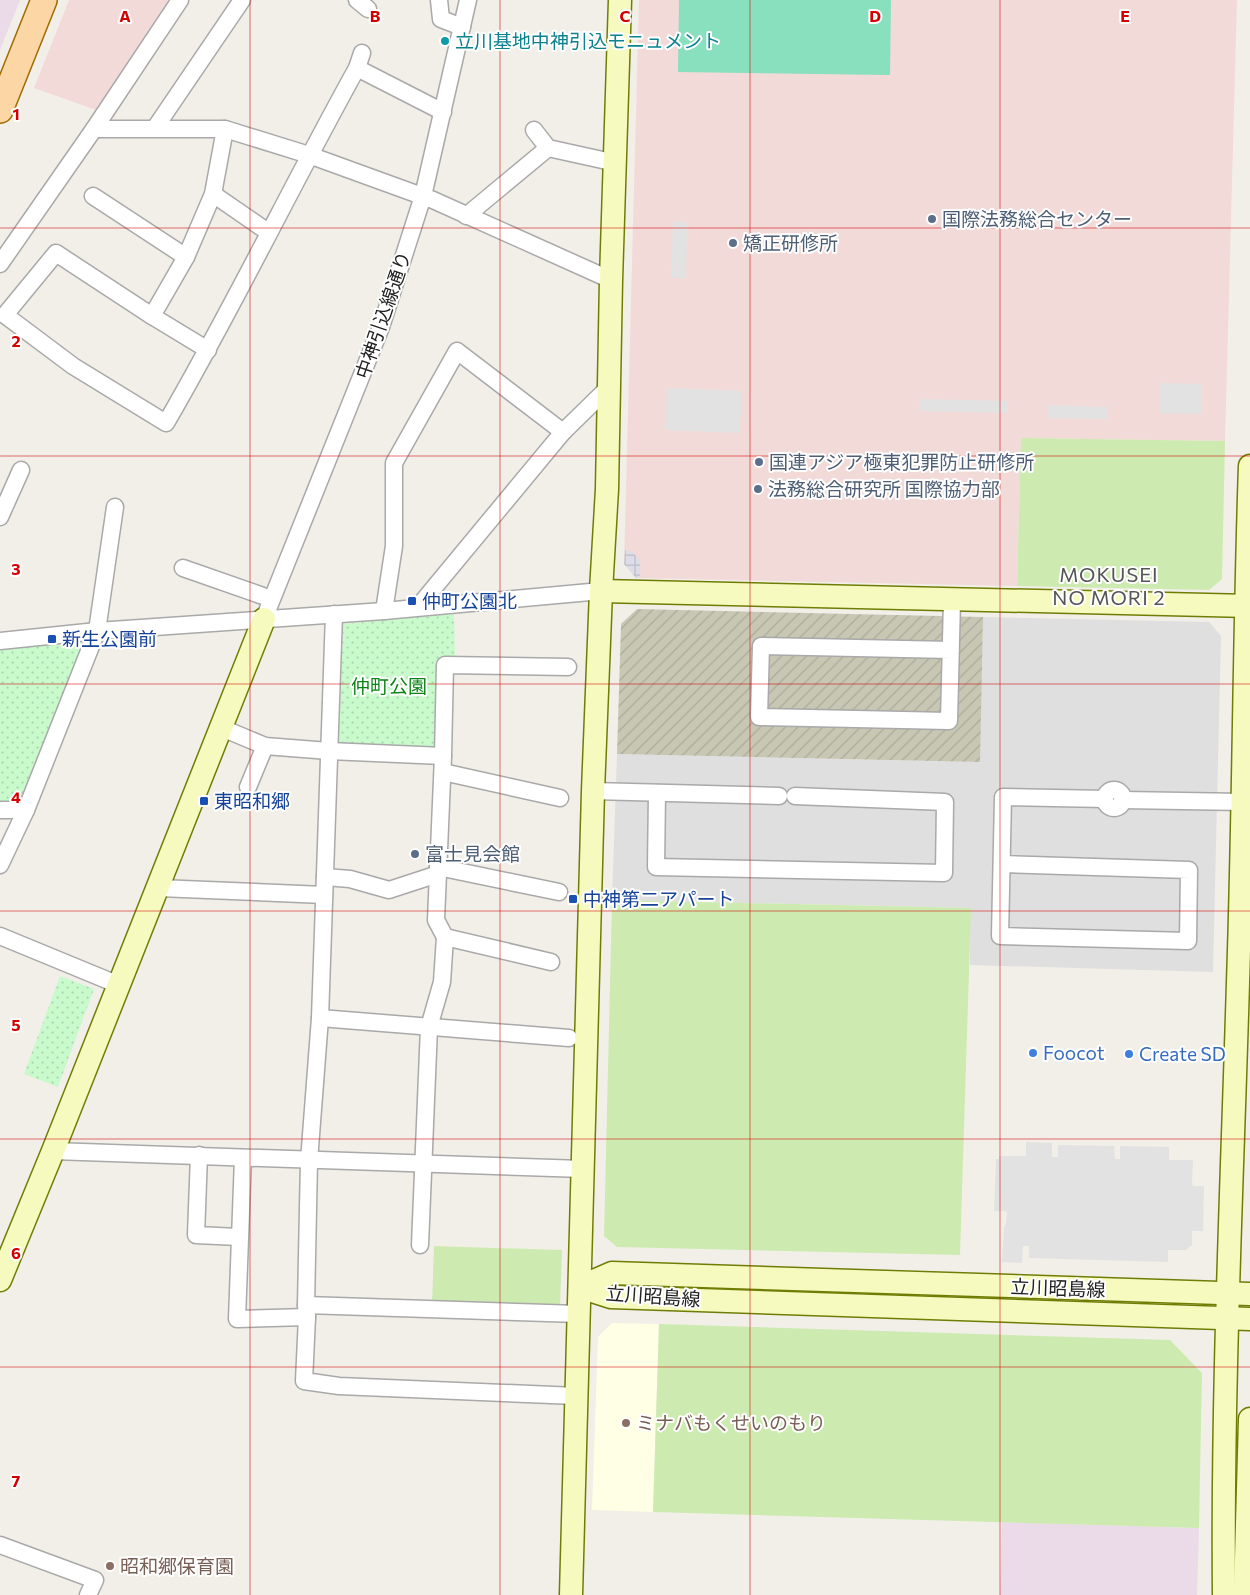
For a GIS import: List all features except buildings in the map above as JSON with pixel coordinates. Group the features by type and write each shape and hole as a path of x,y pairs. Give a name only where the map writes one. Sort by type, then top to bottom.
{"main road":[{"path":"0,110 44,0"}],"street":[{"path":"0,264 94,130 180,0"},
{"path":"155,128 242,0"},
{"path":"439,0 441,19 462,27"},
{"name":"中神引込線通り","path":"259,619 381,327 423,196 444,112 468,0"},
{"path":"571,1595 593,791 607,489 611,280 620,0"},
{"path":"208,350 56,253 5,315 73,366 166,422 208,350 359,61 444,112"},
{"path":"94,130 155,128 225,130 309,155 423,196 611,280"},
{"path":"152,316 186,257 213,194 225,130"},
{"path":"534,130 548,148 616,163"},
{"path":"466,216 548,148"},
{"path":"213,194 268,232"},
{"path":"93,196 186,257"},
{"path":"384,611 394,546 394,462 456,351 563,432"},
{"path":"0,1280 6,1251 54,1151 222,728 259,619 263,596 348,381"},
{"path":"418,607 563,432 609,387"},
{"path":"1224,1595 1223,1486 1228,1318 1239,1294 1243,802 1250,466"},
{"path":"0,518 21,470"},
{"path":"0,865 26,810 98,631 115,507"},
{"path":"183,568 263,596"},
{"path":"0,641 98,631 384,611 601,591 1248,606"},
{"path":"951,650 761,646 759,716 949,721 951,650 952,600"},
{"path":"334,614 320,1018 309,1161 304,1381 339,1386 576,1396"},
{"path":"420,1245 429,1026 442,982 445,937 436,920 445,665 568,667"},
{"path":"222,728 265,746 443,764 560,798"},
{"path":"248,787 265,746"},
{"path":"1002,864 1189,870 1188,941 1000,936 1003,797 1105,799 1108,792 1114,790 1120,792 1122,800 1243,802"},
{"path":"593,791 657,792 787,796 945,802 944,873 656,867 657,792"},
{"path":"0,810 26,810"},
{"path":"324,877 350,879 389,890 438,870 559,892"},
{"path":"159,888 324,895"},
{"path":"0,936 119,985"},
{"path":"445,937 551,962"},
{"path":"320,1018 569,1038"},
{"path":"54,1151 583,1169"},
{"path":"199,1155 196,1235 239,1237"},
{"path":"243,1158 237,1319 306,1311 579,1314"},
{"name":"立川昭島線","path":"580,1287 612,1273 1239,1294"},
{"name":"立川昭島線","path":"580,1287 611,1298 1250,1319"},
{"path":"1245,1595 1250,1418"},
{"path":"0,1545 95,1580 88,1595"}],"shaded area":[{"path":"0,0 20,0 0,50"},
{"path":"69,0 169,0 96,110 34,88"},
{"name":"国際法務総合センター","path":"639,0 1237,0 1225,441 1021,438 1017,586 636,578 624,564"},
{"path":"673,221 687,222 686,278 671,278"},
{"path":"1160,383 1202,384 1201,414 1160,413"},
{"path":"667,388 742,391 740,433 665,430"},
{"path":"919,399 1008,401 1008,413 919,411"},
{"path":"1048,405 1107,407 1107,419 1048,418"},
{"path":"625,550 632,552 640,560 640,578 636,578 624,564"},
{"path":"637,609 983,617 980,762 617,754 621,624"},
{"path":"983,617 1209,622 1221,636 1213,972 970,965 970,908 612,900 617,754 979,762"},
{"path":"1026,1142 1052,1143 1052,1157 1058,1157 1058,1145 1114,1146 1115,1159 1120,1159 1120,1146 1169,1147 1169,1160 1193,1160 1192,1184 1194,1186 1204,1186 1203,1231 1192,1231 1192,1245 1186,1250 1168,1250 1168,1262 1029,1258 1029,1246 1023,1246 1022,1263 1002,1262 1004,1227 1007,1213 1005,1211 994,1211 996,1159 999,1159 999,1156 1026,1156"},
{"name":"ミナバもくせいのもり","path":"612,1323 659,1324 653,1512 592,1510 598,1337"},
{"path":"1002,1522 1199,1528 1197,1595 1000,1595"}],"green space":[{"path":"679,0 891,0 890,75 678,72"},
{"path":"1021,438 1225,441 1222,579 1209,590 1017,586"},
{"name":"仲町公園","path":"454,614 455,659 438,668 434,751 339,747 343,624"},
{"path":"84,639 22,805 0,804 0,648"},
{"path":"612,900 971,908 960,1255 617,1247 604,1236"},
{"path":"60,976 94,989 58,1087 24,1074"},
{"path":"434,1246 562,1250 560,1307 432,1303"},
{"path":"659,1324 1170,1340 1202,1373 1199,1528 653,1512"}],"place":[{"name":"立川基地中神引込モニュメント","path":"445,41"},
{"name":"国際法務総合センター","path":"932,219"},
{"name":"矯正研修所","path":"733,243"},
{"name":"国連アジア極東犯罪防止研修所","path":"759,462"},
{"name":"法務総合研究所 国際協力部","path":"758,489"},
{"name":"仲町公園北","path":"412,601"},
{"name":"新生公園前","path":"52,639"},
{"name":"東昭和郷","path":"204,801"},
{"name":"富士見会館","path":"415,854"},
{"name":"中神第二アパート","path":"573,899"},
{"name":"Foocot","path":"1033,1053"},
{"name":"Create SD","path":"1129,1054"},
{"name":"ミナバもくせいのもり","path":"626,1423"},
{"name":"昭和郷保育園","path":"110,1566"}],"district":[{"name":"MOKUSEI NO MORI 2","path":"1109,586"}]}
